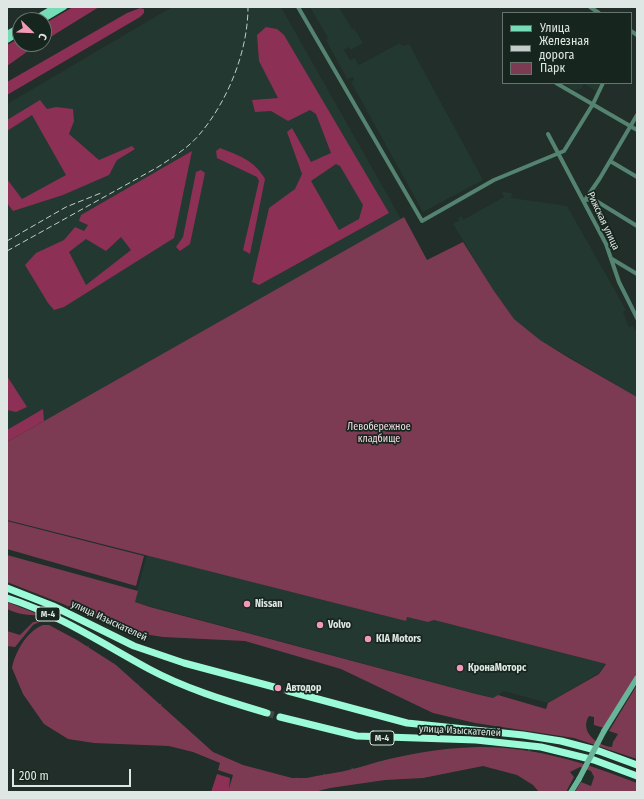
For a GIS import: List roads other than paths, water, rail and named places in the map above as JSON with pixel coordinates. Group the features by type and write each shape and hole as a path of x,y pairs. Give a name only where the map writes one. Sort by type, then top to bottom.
{"highway":[{"name":"улица Изыскателей","path":"7,588 53,606 140,648 184,663 274,687"},
{"name":"улица Изыскателей","path":"7,598 55,617 150,670 180,684 267,713"},
{"name":"улица Изыскателей","path":"288,691 407,723 551,739 594,749 637,765"},
{"name":"улица Изыскателей","path":"280,717 358,736 469,740 541,747 594,760 637,776"}],"main road":[{"path":"52,14 64,7"}],"street":[{"path":"298,7 422,221 494,180 560,153 567,147 593,104 603,84"},
{"path":"558,84 637,130"},
{"path":"585,200 610,161 637,114"},
{"name":"Рижская улица","path":"548,134 585,200 606,244 619,282 637,318"},
{"path":"610,161 637,177"},
{"path":"585,200 592,199 637,226"},
{"path":"611,259 637,274"},
{"path":"572,792 604,731 637,678"}],"waterway":[{"path":"49,631 50,626"},
{"path":"88,646 88,651"},
{"path":"475,753 476,749"},
{"path":"529,749 529,754"},
{"path":"446,751 447,757"},
{"path":"213,758 216,754"},
{"path":"409,756 410,761"},
{"path":"380,762 381,768"},
{"path":"352,768 354,773"},
{"path":"324,774 327,779"},
{"path":"297,778 299,785"}],"tunnel":[{"path":"274,687 288,691"},
{"path":"267,713 280,717"}],"railway":[{"path":"7,251 158,167 195,140 219,107 234,75 244,41 248,7"},
{"path":"7,241 66,207 101,193"}],"place":[{"name":"Nissan","path":"247,604"},
{"name":"Volvo","path":"320,625"},
{"name":"KIA Motors","path":"368,639"},
{"name":"КронаМоторс","path":"460,668"},
{"name":"Автодор","path":"278,688"}],"park label":[{"name":"Левобережное кладбище","path":"379,432"}]}
